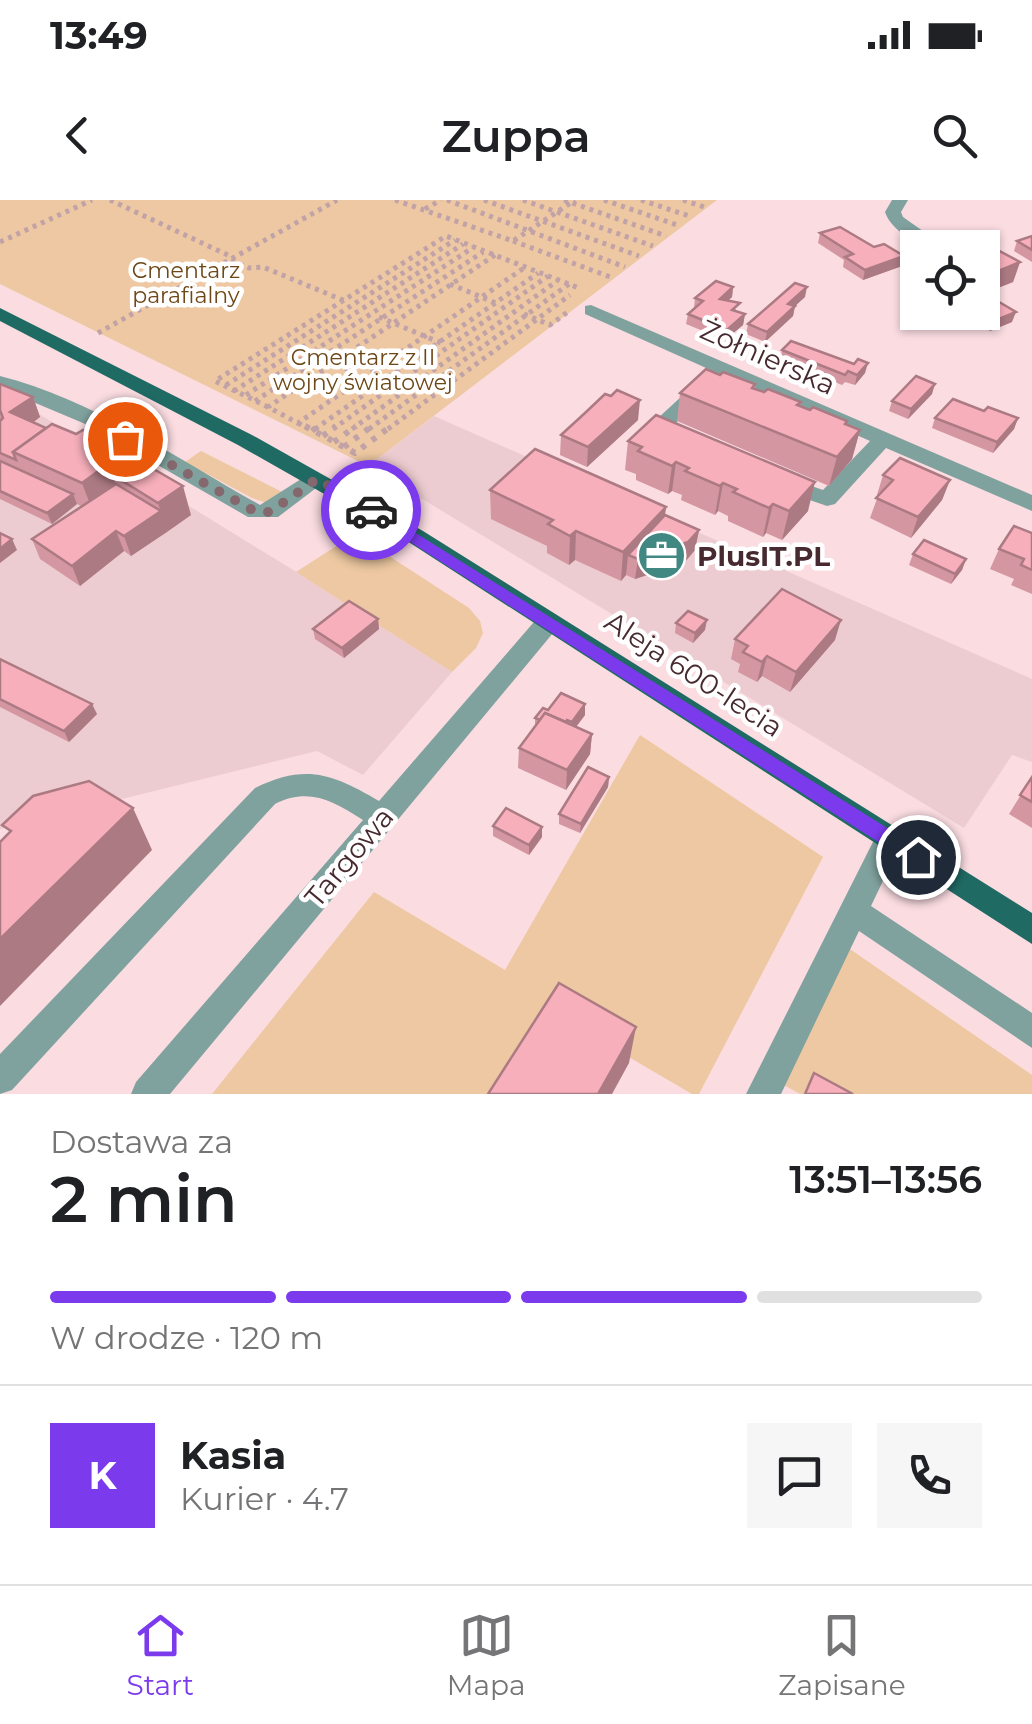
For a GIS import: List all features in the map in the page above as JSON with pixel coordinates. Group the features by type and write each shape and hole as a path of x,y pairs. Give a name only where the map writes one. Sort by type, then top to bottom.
{"main road":[{"name":"Aleja 600-lecia","path":"0,314 317,479 549,620 1032,930"}],"street":[{"path":"900,200 893,212 896,220 911,230"},
{"name":"Żołnierska","path":"590,310 1032,504"},
{"path":"700,447 662,427 724,368"},
{"path":"0,382 25,388 96,422 256,512 270,512 317,479"},
{"path":"766,476 828,499 884,438"},
{"name":"Targowa","path":"148,1094 549,620"},
{"path":"0,1078 264,796 287,783 305,781 345,796 382,817"},
{"path":"763,1094 889,839"},
{"path":"853,910 1032,1032"}],"path":[{"path":"110,200 249,268 263,268 343,300 480,361"},
{"path":"98,333 336,200"},
{"path":"396,200 612,278"},
{"path":"423,210 444,200 626,267"},
{"path":"484,200 639,256"},
{"path":"523,200 653,246"},
{"path":"564,200 666,236"},
{"path":"604,200 680,226"},
{"path":"641,200 692,217"},
{"path":"683,200 704,207"},
{"path":"0,242 86,201"},
{"path":"513,241 573,201"},
{"path":"446,236 464,243 580,288 355,453 216,381 446,236"},
{"path":"225,386 455,240"},
{"path":"234,391 464,243"},
{"path":"244,396 474,247"},
{"path":"254,401 484,251"},
{"path":"268,407 495,256"},
{"path":"402,264 550,325 569,311 590,310"},
{"path":"298,423 525,267"},
{"path":"312,431 539,272"},
{"path":"323,436 548,276"},
{"path":"334,442 558,280"},
{"path":"344,447 568,284"},
{"path":"283,339 420,405"},
{"path":"276,421 284,416"}],"shaded area":[{"path":"0,390 452,672 363,775 317,751 0,829"},
{"path":"434,416 1032,679 1032,762 1012,755 964,828 368,466"}],"green space":[{"path":"0,200 717,200 368,466 0,284"},
{"path":"201,451 288,495 267,503 185,462"},
{"path":"355,534 469,608 480,621 483,633 476,648 452,672 296,572"},
{"path":"640,735 823,857 699,1094 692,1094 545,1008 491,1094 212,1094 374,892 505,970"},
{"path":"847,947 1032,1075 1032,1094 800,1094 782,1084"}],"building":[{"path":"840,227 874,247 884,244 900,257 865,270 845,257 853,254 820,233"},
{"path":"1032,236 1032,250 1017,241"},
{"path":"1000,251 1020,262 1000,270"},
{"path":"716,281 733,287 720,299 740,303 732,310 745,314 727,330 688,314 703,301 695,298"},
{"path":"795,283 807,287 788,304 795,306 767,332 748,324"},
{"path":"1000,303 1016,312 1000,319"},
{"path":"791,341 854,364 858,359 868,363 857,375 848,371 845,375 782,350"},
{"path":"706,369 801,402 797,405 810,410 813,407 860,430 837,457 680,393"},
{"path":"916,376 935,384 911,409 892,401"},
{"path":"0,384 33,397 10,412 46,428 13,452 16,460 0,453"},
{"path":"617,390 640,400 588,447 561,435 605,394 611,396"},
{"path":"953,399 1018,418 997,442 935,418"},
{"path":"656,415 815,482 789,511 773,504 769,508 733,492 737,489 685,471 689,468 676,462 672,466 638,451 642,447 628,441"},
{"path":"52,424 76,434 83,430 128,449 82,483 13,452"},
{"path":"535,449 666,507 623,552 576,531 570,536 548,524 553,520 490,490"},
{"path":"900,458 950,480 918,517 876,498 893,480 883,475"},
{"path":"138,460 183,486 158,503 113,475"},
{"path":"0,461 73,494 47,513 0,491"},
{"path":"116,484 161,511 124,536 116,531 72,566 32,539"},
{"path":"665,515 699,530 688,542 638,559 628,555"},
{"path":"1014,526 1032,533 1032,570 1021,565 1024,559 999,549"},
{"path":"0,533 12,539 0,549"},
{"path":"924,540 966,559 955,574 913,554"},
{"path":"782,589 841,620 796,672 767,656 762,662 743,652 748,646 735,639"},
{"path":"349,601 378,619 342,648 313,629"},
{"path":"688,611 707,620 695,633 676,623"},
{"path":"0,659 92,704 64,731 0,699"},
{"path":"561,693 585,704 572,722 545,713 540,720 535,718 543,708 548,710"},
{"path":"545,713 592,734 567,770 519,748"},
{"path":"588,767 609,777 581,824 559,814"},
{"path":"1032,777 1032,802 1020,795"},
{"path":"89,781 133,808 0,939 0,842 11,831 2,825 33,796"},
{"path":"506,808 542,827 529,845 493,826"},
{"path":"559,983 636,1027 598,1094 488,1094"},
{"path":"814,1073 853,1094 805,1094"}],"way so far":[{"path":"125,439 256,512 270,512 317,479 371,510"}],"place":[{"name":"PlusIT.PL","path":"662,556"}],"route":[{"path":"371,510 918,857"}],"park label":[{"name":"Cmentarz parafialny","path":"186,282"},
{"name":"Cmentarz z II wojny światowej","path":"363,370"}]}
